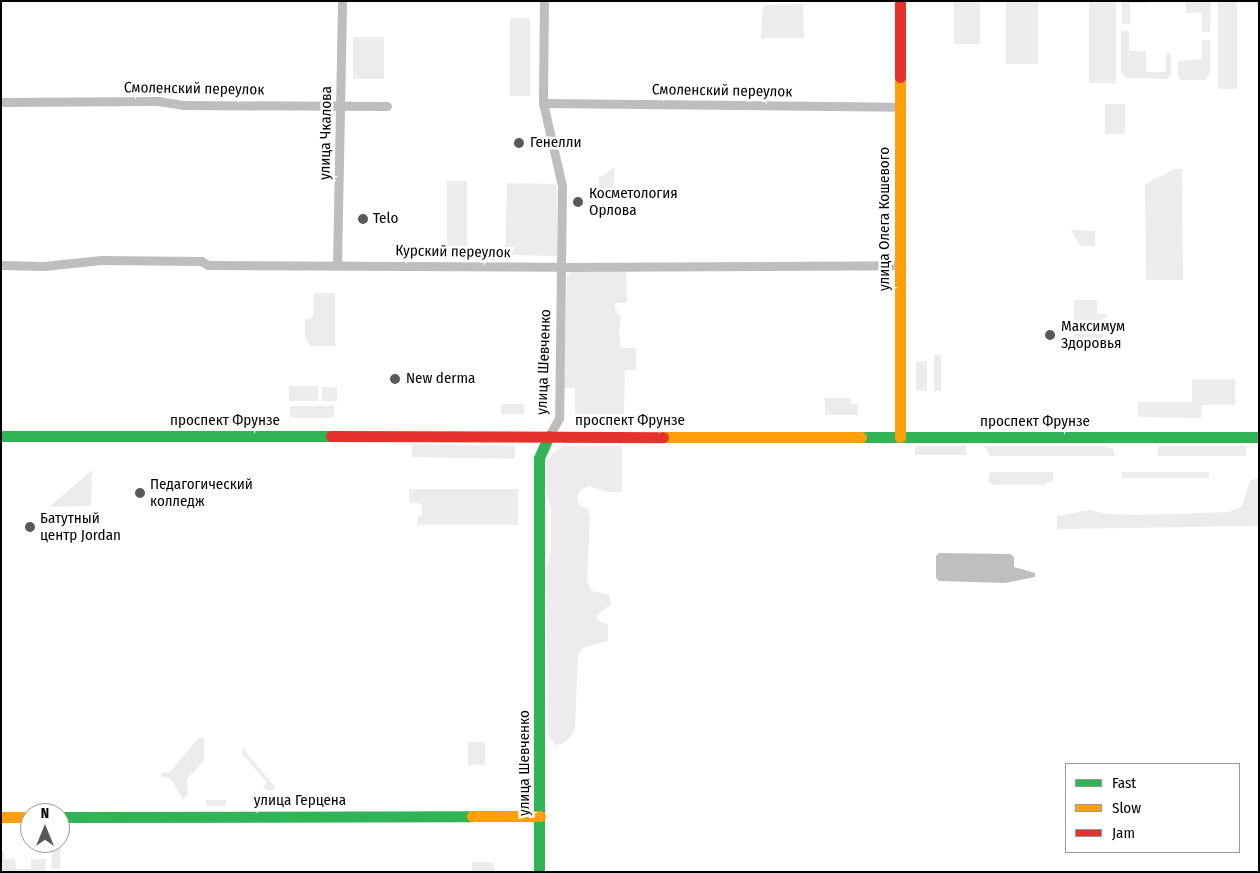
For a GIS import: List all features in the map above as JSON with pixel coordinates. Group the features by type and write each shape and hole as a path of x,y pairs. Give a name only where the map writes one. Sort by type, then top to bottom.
{"street":[{"name":"улица Чкалова","path":"338,264 342,1"},
{"name":"улица Шевченко","path":"539,872 539,458 559,418 562,186 543,103 544,1"},
{"name":"улица Олега Кошевого","path":"900,1 900,437"},
{"name":"Смоленский переулок","path":"1,102 158,101 183,105 387,106"},
{"name":"Смоленский переулок","path":"543,103 900,107"},
{"name":"Курский переулок","path":"4,266 44,266 101,260 201,261 208,264 561,267 900,265"},
{"name":"проспект Фрунзе","path":"1,436 1259,437"},
{"name":"улица Герцена","path":"70,817 540,816"},
{"path":"1,817 20,817"}],"shaded area":[{"path":"954,1 980,1 980,44 954,44"},
{"path":"1006,1 1038,1 1038,64 1006,64"},
{"path":"1089,1 1116,1 1116,83 1089,83"},
{"path":"1122,1 1149,1 1149,3 1130,3 1130,24 1122,24"},
{"path":"1186,1 1211,1 1210,32 1202,32 1202,13 1186,13"},
{"path":"1218,1 1237,1 1237,89 1218,89"},
{"path":"803,4 804,38 761,38 762,10 766,5"},
{"path":"510,18 530,18 530,96 510,96"},
{"path":"1121,31 1129,31 1129,51 1146,51 1146,72 1166,72 1166,52 1171,54 1171,75 1167,79 1126,78 1121,71"},
{"path":"353,37 384,37 384,79 353,79"},
{"path":"1202,40 1210,40 1210,74 1206,80 1181,80 1178,75 1178,61 1202,59"},
{"path":"1105,104 1125,104 1125,134 1105,134"},
{"path":"615,167 612,204 599,190 599,178"},
{"path":"1175,169 1182,169 1183,280 1146,280 1145,184"},
{"path":"447,181 467,181 467,256 447,256"},
{"path":"507,183 554,184 557,186 557,256 505,255"},
{"path":"1071,230 1095,231 1095,246 1080,246"},
{"path":"626,270 627,303 615,303 615,310 617,310 617,315 621,315 619,333 621,348 636,348 636,370 625,370 624,415 575,414 575,388 564,388 567,275 572,271"},
{"path":"314,293 335,293 335,346 310,346 305,336 305,320 313,317"},
{"path":"1074,300 1097,300 1097,314 1107,314 1107,317 1102,318 1103,346 1098,350 1074,351"},
{"path":"934,355 941,355 941,391 934,391"},
{"path":"916,361 927,361 927,391 916,391"},
{"path":"1192,379 1235,379 1235,405 1202,405 1201,418 1138,417 1138,402 1192,402"},
{"path":"289,386 318,386 318,401 289,401"},
{"path":"322,387 337,387 337,401 322,401"},
{"path":"825,398 851,398 851,404 858,404 858,415 825,415"},
{"path":"501,404 524,404 524,414 501,414"},
{"path":"290,406 334,406 334,418 290,418"},
{"path":"412,444 515,446 515,459 412,457"},
{"path":"563,446 622,446 622,492 607,492 589,486 581,490 577,496 579,505 588,509 590,518 587,581 592,591 609,595 611,604 597,615 597,620 608,624 608,641 583,648 578,655 575,728 570,738 562,744 555,745 548,735 546,572 551,550 551,510 546,491 546,462 552,454"},
{"path":"915,446 966,446 966,455 915,455"},
{"path":"984,446 1104,446 1114,450 1114,456 990,456"},
{"path":"1158,446 1246,446 1246,456 1158,456"},
{"path":"92,470 91,506 49,507"},
{"path":"990,472 1053,472 1053,482 1047,482 1044,485 994,485 988,481"},
{"path":"1122,472 1209,472 1209,478 1122,478"},
{"path":"1259,478 1259,526 1057,529 1057,516 1089,510 1108,514 1141,515 1229,512 1242,506 1251,480"},
{"path":"409,489 518,489 518,525 417,525 418,516 422,515 422,504 409,502"},
{"path":"939,553 1010,554 1014,557 1014,567 1035,573 1035,577 1005,583 939,581 936,578 936,556"},
{"path":"198,738 204,738 204,761 187,779 188,795 183,799 170,778 161,777 161,773 170,772"},
{"path":"468,742 485,742 485,765 468,765"},
{"path":"242,747 275,787 272,791 266,790 263,787 267,782 242,754"},
{"path":"206,800 226,800 226,806 206,806"},
{"path":"1,851 4,851 4,859 15,859 16,869 31,869 31,859 46,859 45,872 1,872"},
{"path":"52,853 61,853 60,869 51,869"},
{"path":"472,862 494,862 494,872 472,872"}],"traffic: fast":[{"path":"1,436 331,436"},
{"path":"539,872 539,458 549,436"},
{"path":"861,437 1259,437"},
{"path":"70,817 472,816"}],"traffic: slow":[{"path":"900,77 900,437"},
{"path":"663,437 861,437"},
{"path":"472,816 540,816"},
{"path":"1,817 20,817"}],"traffic: jam":[{"path":"900,1 900,77"},
{"path":"331,436 663,437"}],"place":[{"name":"Генелли","path":"519,143"},
{"name":"Косметология Орлова","path":"578,202"},
{"name":"Telo","path":"363,219"},
{"name":"Максимум Здоровья","path":"1050,335"},
{"name":"New derma","path":"395,379"},
{"name":"Педагогический колледж","path":"140,493"},
{"name":"Батутный центр Jordan","path":"30,527"}]}
